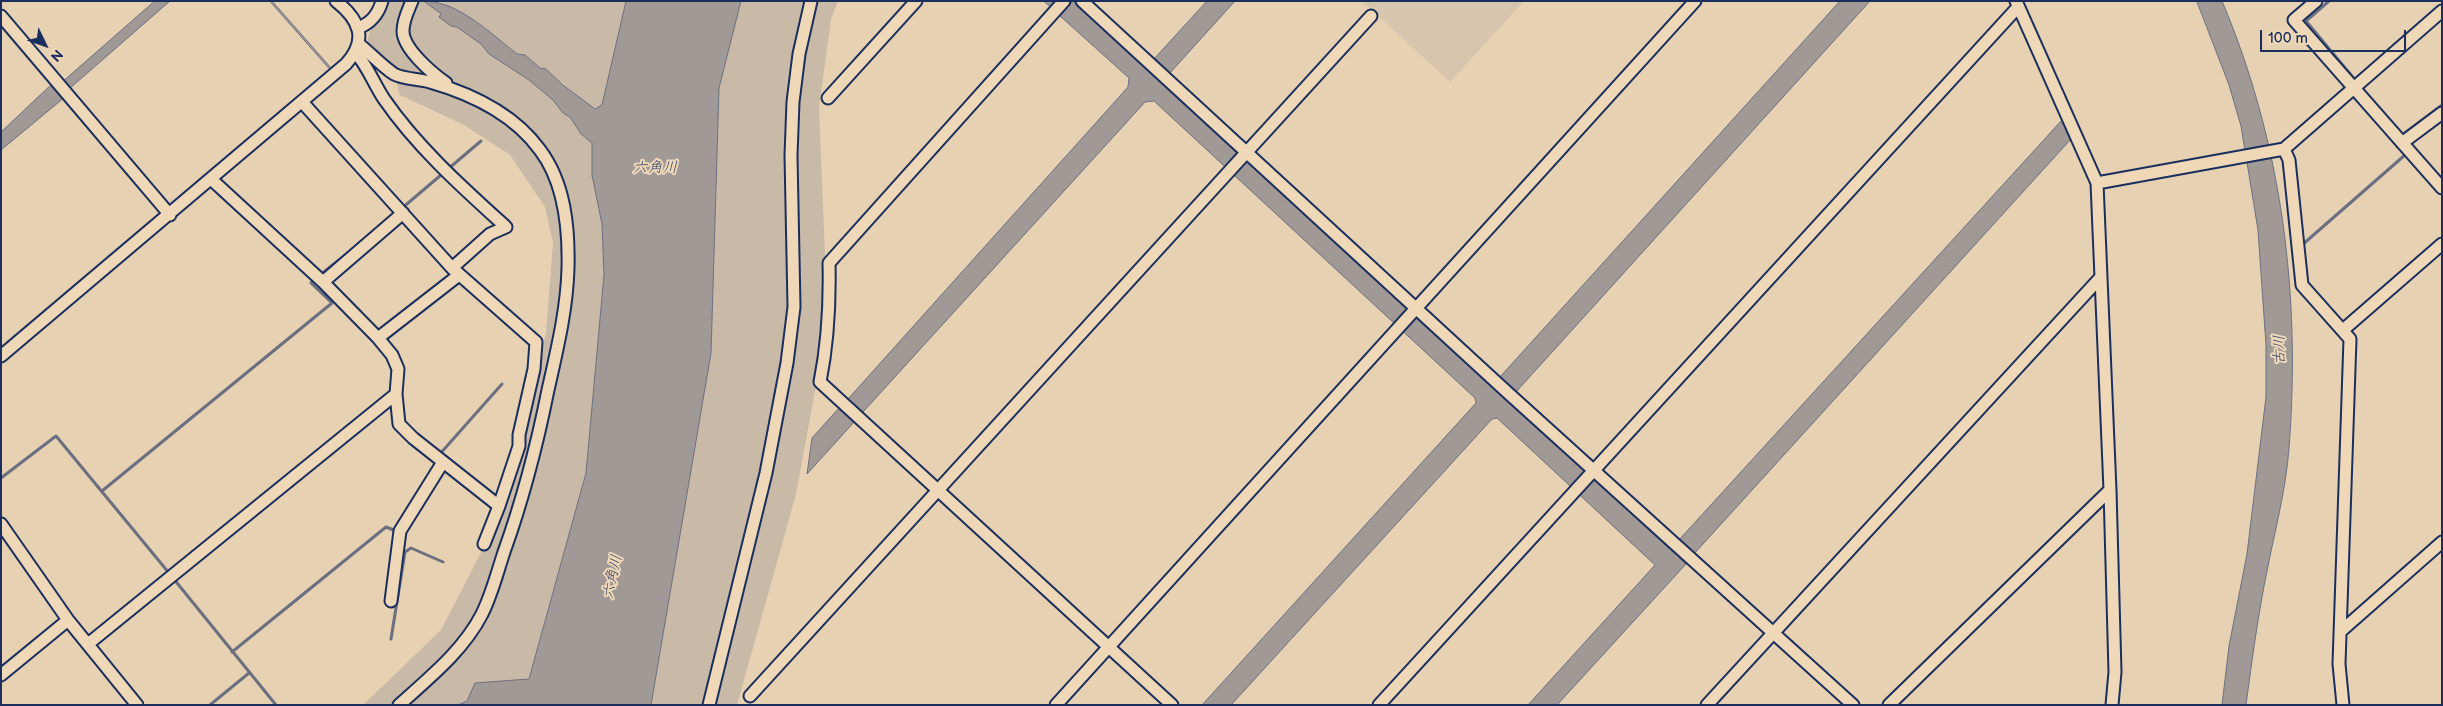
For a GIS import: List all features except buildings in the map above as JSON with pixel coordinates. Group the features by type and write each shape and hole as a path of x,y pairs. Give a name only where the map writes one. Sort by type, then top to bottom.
{"street":[{"path":"336,1 353,18 358,28 360,35 358,49 384,98 421,145 506,227 490,234 455,271 378,338"},
{"path":"358,28 368,25 379,12 382,1"},
{"path":"412,1 406,16 403,32 406,42 418,58 454,89"},
{"path":"709,705 766,473 787,363 794,307 791,155 793,102 799,54 811,1"},
{"path":"828,98 916,1"},
{"path":"1082,1 1682,552 1853,705"},
{"path":"2316,1 2294,20 2353,88 2407,139 2442,188"},
{"path":"1062,3 829,263 830,304 826,355 820,382 1172,705"},
{"path":"1056,705 1691,3"},
{"path":"1380,705 2017,4 2097,183 2110,490 2115,672 2112,705"},
{"path":"2097,183 2284,149 2442,11"},
{"path":"1,16 170,215"},
{"path":"750,696 1372,16"},
{"path":"358,49 396,75 418,78 454,89 487,104 509,118 541,150 553,170 562,197 567,227 568,268 558,344 529,477 493,590 481,615 465,640 435,673 399,705"},
{"path":"1,356 303,103 358,49"},
{"path":"303,103 455,271 536,342 534,369 519,435 519,446 484,544"},
{"path":"2407,139 2442,113"},
{"path":"2284,149 2289,160 2302,285 2350,339 2339,664 2343,705"},
{"path":"211,179 319,279 378,338 392,355 398,369 392,397 399,424 499,506"},
{"path":"319,279 401,211"},
{"path":"2343,330 2442,244"},
{"path":"1707,705 2100,278"},
{"path":"88,644 392,397"},
{"path":"391,601 400,531 439,458"},
{"path":"1889,705 2110,490"},
{"path":"1,524 68,620 137,705"},
{"path":"2340,632 2442,542"},
{"path":"1,675 68,620"}],"shaded area":[{"path":"386,1 424,1 441,14 439,17 451,26 457,27 481,44 489,54 529,80 553,100 563,113 570,117 581,134 592,143 592,175 602,224 604,275 586,473 529,679 475,683 467,701 458,705 363,705 441,630 503,510 546,333 553,243 545,207 510,155 464,125 400,95 391,69 373,51 368,43 370,32"},
{"path":"439,1 626,1 602,105 600,108 590,107 546,69 538,66 525,56 517,54 474,22"},
{"path":"741,1 838,1 831,19 819,108 827,304 817,380 796,494 737,705 651,705 711,353 719,88"},
{"path":"1362,1 1524,1 1450,82"}],"water":[{"path":"155,1 170,1 69,89 65,97 1,150 1,132 53,83 62,82"},
{"path":"270,1 272,1 330,69"},
{"name":"六角川","path":"424,1 437,2 461,12 485,28 517,54 525,55 540,68 546,69 563,85 595,109 602,105 626,1 741,1 719,88 711,353 651,705 458,705 467,701 475,683 529,679 586,473 604,275 602,224 592,175 592,143 581,134 570,117 563,113 553,100 529,80 489,54 481,44 439,17 441,14"},
{"path":"1044,1 1062,1 1067,6 1073,1 1152,74 1159,66 1153,60 1207,1 1235,1 1169,74 1163,68 1155,77 1498,391 1499,378 1840,1 1870,1 1515,393 1502,395 1587,473 1588,484 1594,479 1676,555 1684,547 1678,541 2062,120 2071,139 1693,555 1687,550 1679,558 1686,564 1557,705 1528,705 1655,565 1497,418 1492,419 1231,705 1202,705 1476,403 1475,398 1154,101 1145,102 863,412 856,407 849,415 855,421 807,474 812,438 840,407 846,413 854,405 848,399 1128,87 1129,78 1059,15 1064,9 1052,8"},
{"name":"古川","path":"2197,1 2222,1 2243,55 2273,164 2289,277 2292,391 2288,463 2261,604 2246,705 2222,705 2229,646 2247,554 2266,397 2266,345 2258,230 2241,126 2229,85"}],"waterway":[{"path":"2329,1 2306,21 2356,81"},
{"path":"2360,86 2392,123"},
{"path":"2402,135 2442,105"},
{"path":"401,209 481,141"},
{"path":"2302,245 2405,155"},
{"path":"320,275 354,248"},
{"path":"102,491 332,303 311,283 315,279"},
{"path":"392,367 392,388"},
{"path":"439,455 502,384"},
{"path":"1,478 56,436 169,573"},
{"path":"232,652 386,527 396,531"},
{"path":"405,552 411,548 443,562"},
{"path":"391,639 405,552 399,551"},
{"path":"173,578 276,705"},
{"path":"210,705 249,673"}]}
